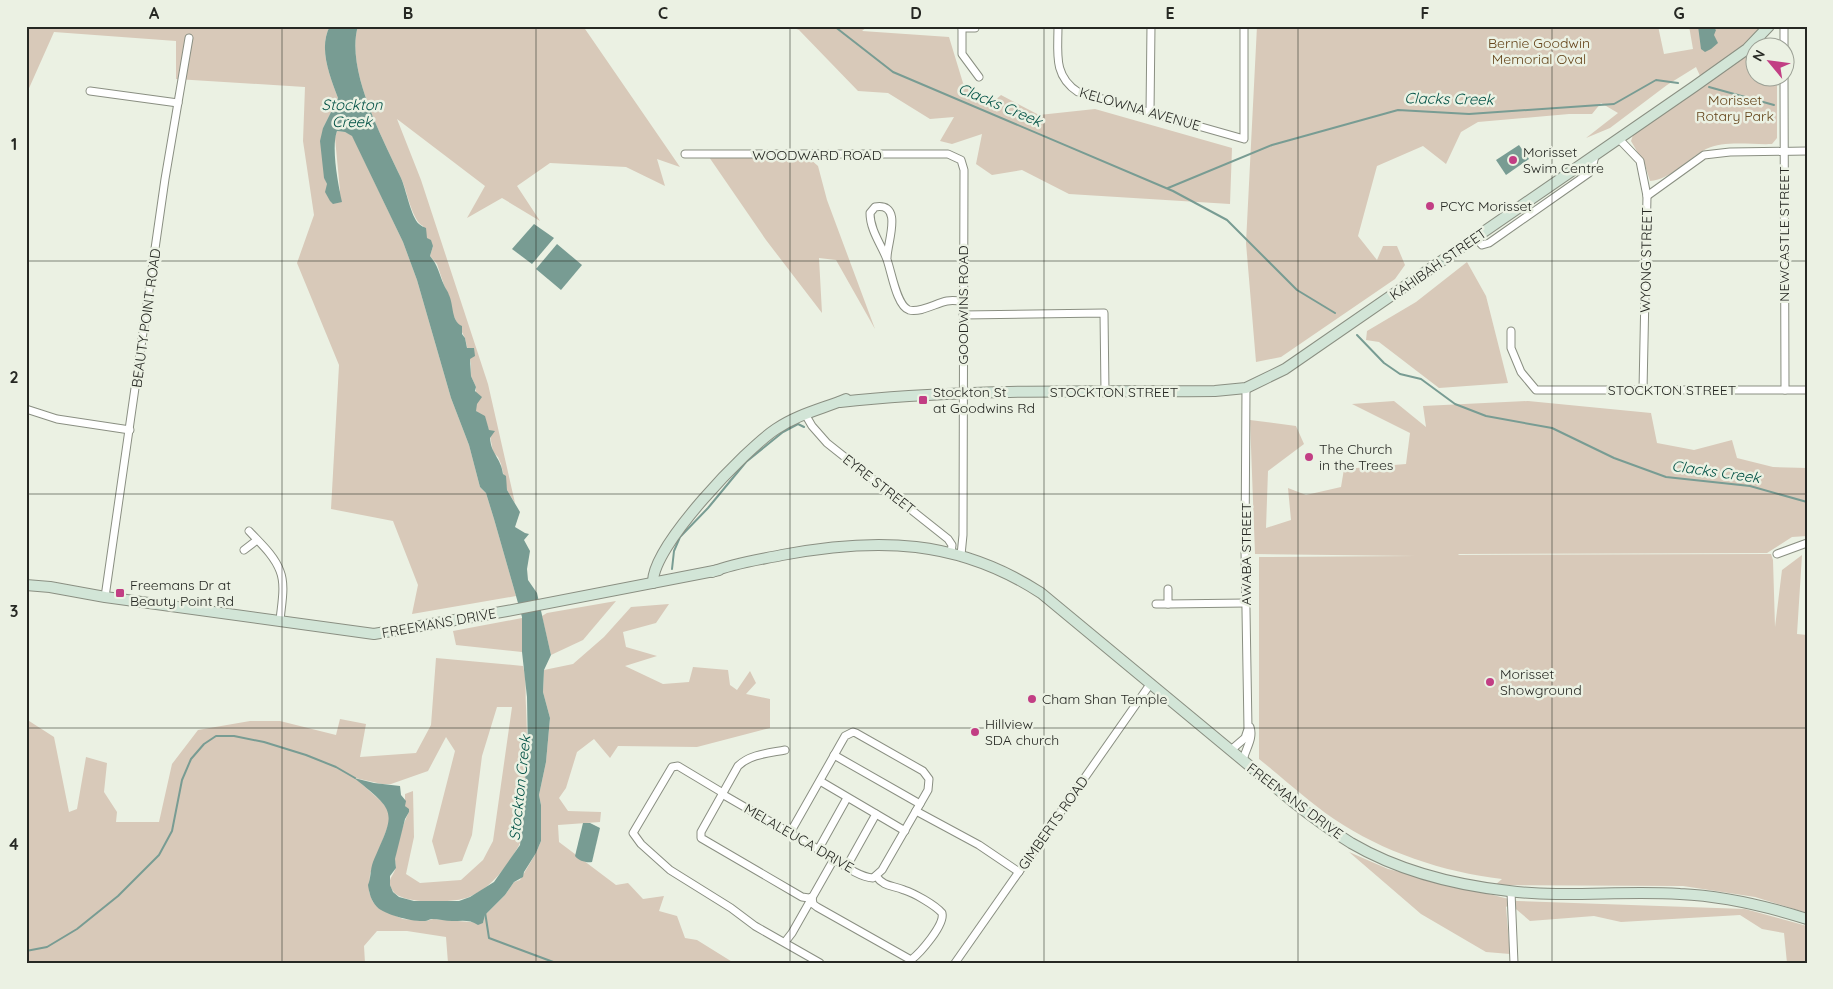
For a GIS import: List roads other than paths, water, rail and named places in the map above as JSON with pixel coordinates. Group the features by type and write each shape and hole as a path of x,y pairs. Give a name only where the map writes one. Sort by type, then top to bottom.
{"main road":[{"name":"KAHIBAH STREET","path":"1246,388 1285,369 1595,156 1747,49 1769,26"},
{"name":"STOCKTON STREET","path":"653,583 653,573 664,551 723,478 755,445 782,426 804,414 840,402 906,395 951,393 1216,391 1246,388"},
{"name":"FREEMANS DRIVE","path":"26,587 50,587 106,597 374,634 712,572 727,566 807,551 872,545 917,546 956,554 1008,573 1041,593 1318,822 1361,848 1387,860 1439,879 1511,892 1680,894 1720,898 1764,906 1807,919"}],"street":[{"name":"KELOWNA AVENUE","path":"1058,26 1058,63 1061,75 1068,86 1078,92 1244,139 1244,26"},
{"path":"1150,112 1151,26"},
{"path":"975,28 962,27 962,54 979,77"},
{"name":"BEAUTY POINT ROAD","path":"106,597 189,38"},
{"name":"NEWCASTLE STREET","path":"1784,88 1785,390"},
{"path":"90,91 178,104"},
{"name":"WYONG STREET","path":"1619,139 1640,161 1647,196 1643,390"},
{"path":"1647,196 1704,155 1730,152 1807,151"},
{"name":"WOODWARD ROAD","path":"685,154 948,154"},
{"name":"GOODWINS ROAD","path":"948,154 962,160 964,170 963,535 956,554"},
{"path":"887,258 887,248 892,234 892,218 890,211 886,208 875,207 870,213 870,218 876,236 887,258 897,294 904,306 909,310 947,301 963,301"},
{"path":"963,315 1104,313 1105,392"},
{"name":"STOCKTON STREET","path":"1511,331 1511,348 1521,372 1536,390 1807,390"},
{"name":"AWABA STREET","path":"1231,750 1245,738 1248,720 1246,388"},
{"path":"26,409 57,419 130,430"},
{"name":"EYRE STREET","path":"804,414 827,443 948,538 956,554"},
{"path":"249,531 271,555 281,571 283,584 280,621"},
{"path":"244,550 257,540"},
{"path":"1777,554 1807,543"},
{"path":"1168,589 1168,604"},
{"path":"1156,604 1246,603"},
{"name":"GIMBERTS ROAD","path":"955,963 1151,683"},
{"name":"AWABA STREET","path":"1243,761 1245,749 1252,732 1248,720"},
{"path":"790,833 845,736 856,733 923,771 929,779 930,787 882,870 876,876"},
{"path":"785,750 759,755 741,763 701,832 700,838 802,897 812,897"},
{"path":"834,755 920,804"},
{"name":"MELALEUCA DRIVE","path":"785,942 755,926 670,870 641,844 633,833 672,767 678,766 722,794 864,876 873,878 876,876 884,884 904,890 942,913 942,922 911,962"},
{"path":"820,782 905,831"},
{"path":"818,850 848,798"},
{"path":"916,811 979,845 1019,872"},
{"path":"847,866 876,814"},
{"path":"820,963 785,942 834,859"},
{"path":"1511,892 1514,963"},
{"path":"812,897 817,907 911,962"}],"water":[{"name":"Stockton Creek","path":"330,26 358,26 355,43 357,62 368,104 401,178 416,220 426,228 427,238 431,240 433,246 430,256 437,266 451,299 454,317 458,324 462,326 462,334 467,348 474,348 475,356 470,359 471,376 476,387 475,391 482,397 477,404 476,411 485,416 489,430 495,431 490,438 492,448 503,474 506,476 507,490 520,512 515,527 529,534 524,540 530,551 527,569 528,580 537,593 551,655 544,670 543,692 550,718 546,762 539,795 541,805 541,841 523,877 514,882 505,895 485,915 483,923 478,925 469,921 432,919 420,921 393,915 375,905 368,888 372,865 386,832 388,814 379,799 354,778 400,786 401,795 406,801 405,806 409,809 409,812 405,819 395,859 396,868 390,876 390,885 393,892 399,897 414,901 459,901 470,897 494,882 520,845 528,753 527,697 522,652 522,617 486,493 480,487 469,445 451,398 417,280 403,242 352,136 345,132 337,131 335,138 336,166 342,202 333,204 325,192 327,184 324,178 320,141 323,128 338,98 325,53 325,43"},
{"path":"1698,26 1712,26 1716,30 1714,35 1718,43 1705,52 1701,49"},
{"name":"Morisset Swim Centre","path":"1519,145 1529,159 1506,175 1496,160"},
{"path":"534,224 554,238 532,264 512,249"},
{"path":"557,244 582,265 561,290 536,269"},
{"path":"583,823 590,823 600,828 592,862 583,861 575,856"}],"waterway":[{"name":"Clacks Creek","path":"834,26 893,72 1173,191 1227,220 1297,290 1335,313"},
{"name":"Clacks Creek","path":"1168,188 1272,145 1398,110 1469,114 1614,104 1656,80 1678,83"},
{"name":"Clacks Creek","path":"1709,87 1774,105"},
{"name":"Clacks Creek","path":"1357,335 1384,363 1400,374 1421,379 1455,404 1486,416 1552,428 1614,458 1666,477 1750,486 1807,502"},
{"path":"672,569 674,551 680,537 708,508 746,462 783,432 798,424 804,427"},
{"name":"Stockton Creek","path":"26,951 47,947 77,929 118,896 159,855 172,831 182,780 191,759 204,744 216,736 234,736 264,742 306,755 336,767 355,778"},
{"path":"485,912 489,938 556,963"}],"place":[{"name":"Morisset Swim Centre","path":"1513,160"},
{"name":"PCYC Morisset","path":"1430,206"},
{"name":"Stockton St at Goodwins Rd","path":"923,400"},
{"name":"The Church in the Trees","path":"1309,457"},
{"name":"Freemans Dr at Beauty Point Rd","path":"120,593"},
{"name":"Morisset Showground","path":"1490,682"},
{"name":"Cham Shan Temple","path":"1032,699"},
{"name":"Hillview SDA church","path":"975,732"}],"park label":[{"name":"Bernie Goodwin Memorial Oval","path":"1539,52"},
{"name":"Morisset Rotary Park","path":"1735,108"}]}
